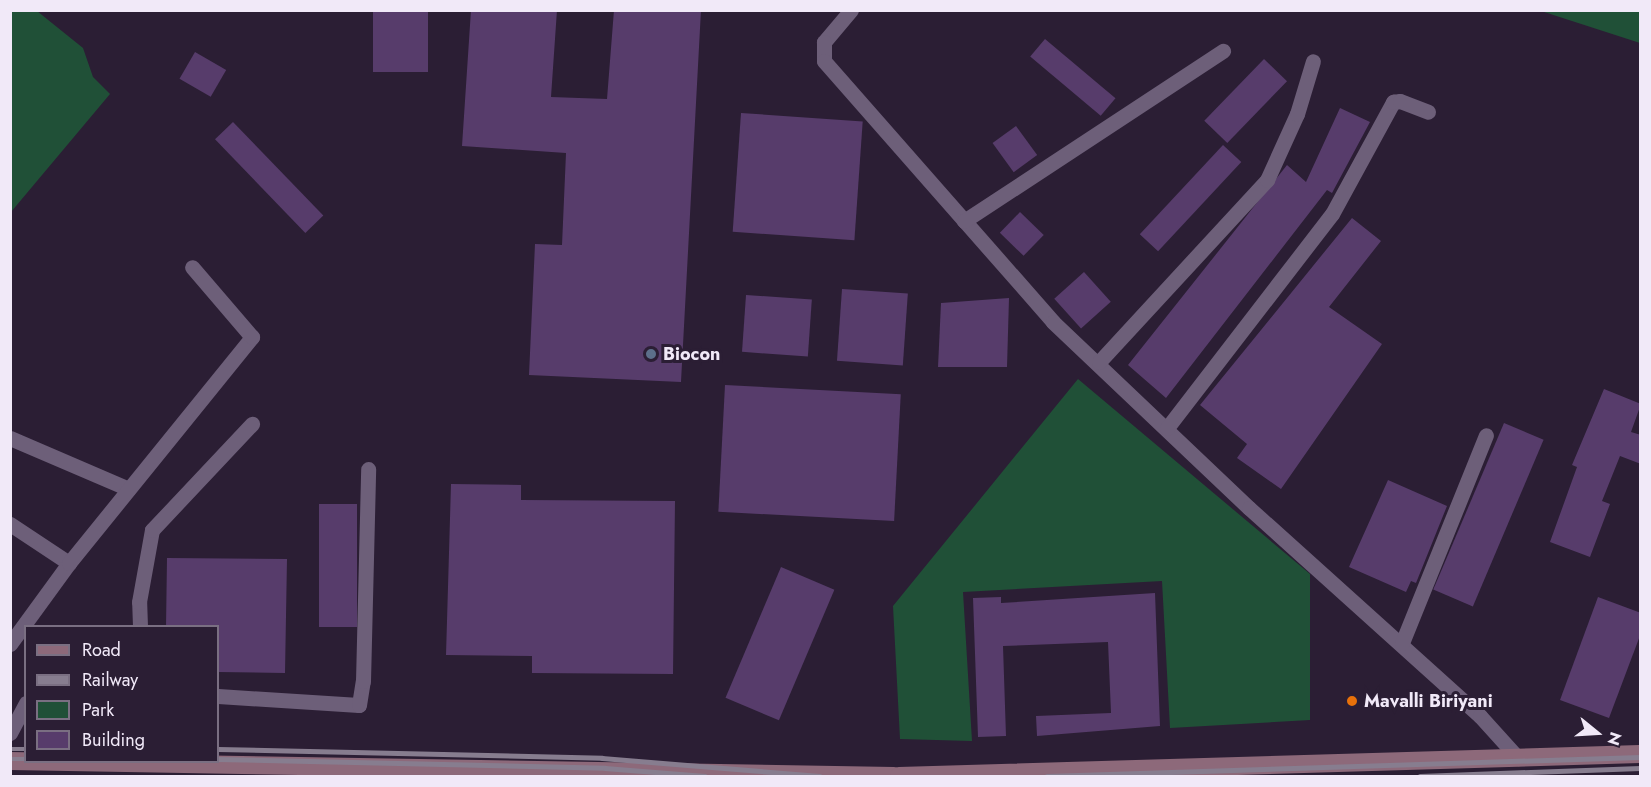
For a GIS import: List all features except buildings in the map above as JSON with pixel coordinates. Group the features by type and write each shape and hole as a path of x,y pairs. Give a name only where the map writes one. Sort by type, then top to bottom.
{"street":[{"path":"851,10 824,42 824,61 1053,322 1402,643 1518,758"},
{"path":"964,220 1222,51"},
{"path":"1099,362 1267,180 1297,114 1313,61"},
{"path":"1167,428 1332,214 1393,102 1400,100 1428,112"},
{"path":"10,644 69,563 252,337 192,267"},
{"path":"140,625 139,602 152,530 252,424"},
{"path":"1402,643 1486,435"},
{"path":"10,438 129,489"},
{"path":"219,696 359,705 363,681 368,470"},
{"path":"10,524 69,563"},
{"path":"10,734 24,708"},
{"path":"121,763 896,777 1641,754"}],"green space":[{"path":"11,10 37,11 83,48 93,77 110,94 11,212"},
{"path":"1541,11 1640,11 1640,43"},
{"path":"1078,379 1310,574 1310,720 1170,728 1162,581 963,592 972,741 900,739 893,606"}],"railway":[{"path":"10,749 24,749"},
{"path":"219,749 602,758 819,776"},
{"path":"1047,776 1640,757"},
{"path":"10,759 24,759"},
{"path":"219,759 605,768 705,776"},
{"path":"1420,776 1640,768"}],"place":[{"name":"Biocon","path":"651,354"},
{"name":"Mavalli Biriyani","path":"1352,701"}]}
